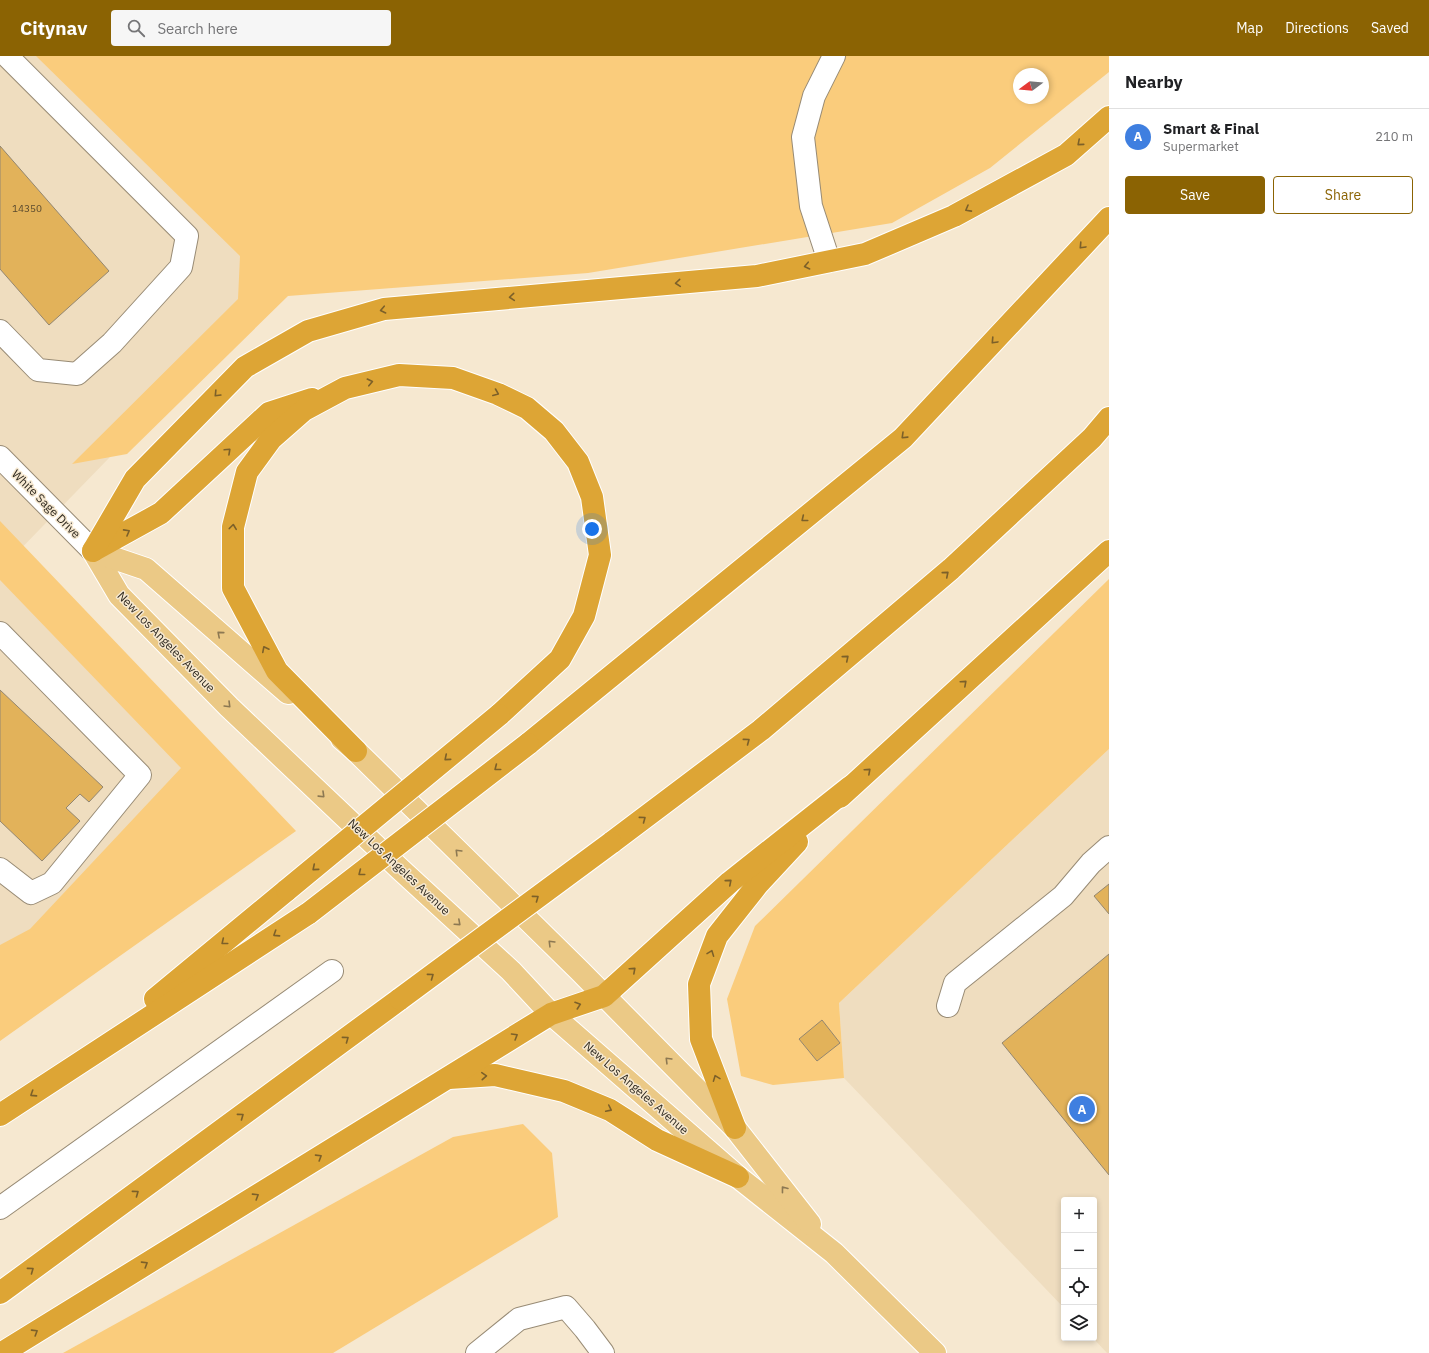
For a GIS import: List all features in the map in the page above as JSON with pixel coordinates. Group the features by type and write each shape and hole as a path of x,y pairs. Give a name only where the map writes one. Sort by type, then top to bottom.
{"highway":[{"path":"93,551 135,479 146,467 245,367 308,331 384,309 757,276 865,254 954,216 1066,155 1109,117"},
{"path":"0,1116 309,913 528,744 903,438 1109,218"},
{"path":"66,1072 499,715 560,659 584,616 600,555 592,497 578,462 554,431 527,408 498,394 453,378 399,376 345,388 269,413 161,513 93,551"},
{"path":"345,388 304,410 271,439 247,472 233,527 233,588 276,671 356,751"},
{"path":"0,1293 400,999 762,730 940,579 1092,438 1109,418"},
{"path":"2,1353 551,1014 604,996 730,882 850,787 1109,551"},
{"path":"735,1128 701,1039 699,984 717,936 758,884 850,787"},
{"path":"446,1078 495,1075 564,1091 610,1110 657,1140 738,1177"}],"main road":[{"name":"New Los Angeles Avenue","path":"93,551 146,569 356,751 735,1128 834,1253"},
{"name":"New Los Angeles Avenue","path":"93,551 119,595 213,690 400,869 511,971 551,1014 738,1177 834,1253 935,1353"}],"street":[{"path":"0,331 38,370 77,374 112,343 181,267 187,236 7,56"},
{"path":"829,261 811,206 803,137 814,96 834,56"},
{"name":"White Sage Drive","path":"0,457 93,551"},
{"path":"0,633 140,775 52,883 31,893 0,869"},
{"path":"948,1006 955,983 1063,896 1091,863 1109,848"},
{"path":"0,1208 332,971"},
{"path":"477,1353 520,1319 566,1307 603,1353"}],"shaded area":[{"path":"0,56 45,56 280,282 7,563 214,782 0,966"},
{"path":"36,56 1109,56 1109,72 990,168 892,223 588,273 288,296 127,454 72,464 238,299 240,256"},
{"path":"0,521 296,831 0,1041 0,945 30,929 181,768 0,580"},
{"path":"1109,579 1109,749 839,1003 844,1078 773,1085 741,1076 727,999 755,926"},
{"path":"1109,749 1109,1353 1107,1353 1096,1341 1097,1197 1061,1197 1061,1305 844,1078 839,1003"},
{"path":"523,1124 552,1153 558,1217 333,1353 63,1353 453,1137"}],"building":[{"path":"0,146 109,271 49,325 0,269"},
{"path":"0,690 103,787 89,802 80,794 66,808 80,821 42,861 0,821"},
{"path":"1109,884 1109,914 1094,896"},
{"path":"1109,954 1109,1175 1002,1043"},
{"path":"822,1020 840,1043 817,1061 799,1039"}],"place":[{"name":"Smart & Final","path":"1082,1109"}]}
